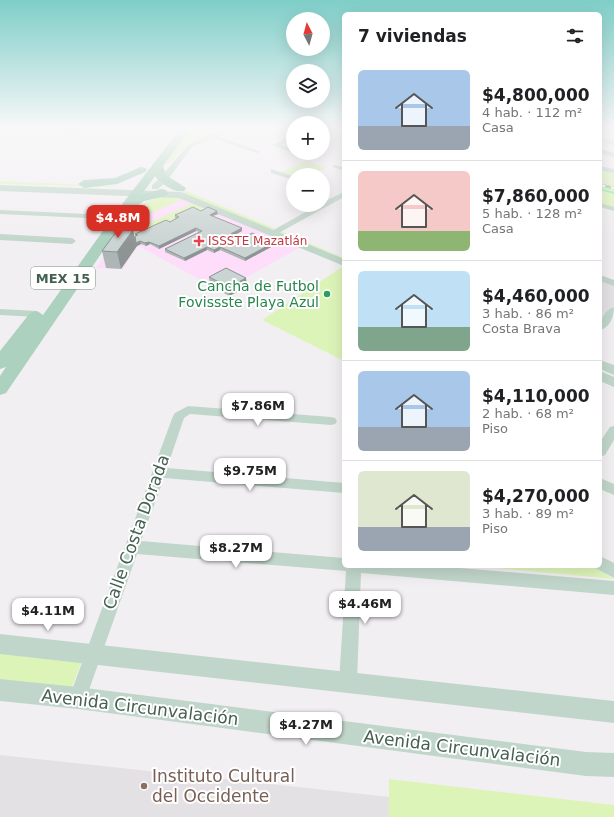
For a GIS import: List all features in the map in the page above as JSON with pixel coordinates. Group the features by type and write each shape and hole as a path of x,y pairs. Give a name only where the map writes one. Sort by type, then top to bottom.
{"main road":[{"name":"MEX 15","path":"144,166 141,170 144,188"},
{"name":"MEX 15","path":"0,363 37,314 144,188 156,166"},
{"path":"124,210 140,198 144,188 158,174 157,166"},
{"path":"84,184 117,181 141,170"},
{"name":"MEX 15","path":"0,389 124,210 144,188"},
{"path":"144,188 180,188"}],"street":[{"path":"0,188 144,188 168,166"},
{"path":"335,166 342,168"},
{"path":"602,168 614,171"},
{"path":"274,172 286,176"},
{"path":"0,180 144,188 181,195 342,255"},
{"path":"180,188 342,262"},
{"path":"276,231 342,195"},
{"path":"602,206 614,209"},
{"path":"0,212 87,216"},
{"path":"0,237 72,241"},
{"path":"602,279 614,283"},
{"path":"602,325 614,310"},
{"path":"0,312 37,314"},
{"path":"602,365 614,370"},
{"path":"602,377 614,382"},
{"name":"Calle Costa Dorada","path":"78,698 158,472 179,416 182,412 188,410 331,420"},
{"path":"602,449 614,430"},
{"path":"158,472 342,488"},
{"path":"602,484 614,490"},
{"path":"131,547 342,565"},
{"path":"602,564 614,571"},
{"path":"348,682 355,568"},
{"path":"379,568 614,588"},
{"path":"0,644 93,653 614,712"},
{"name":"Avenida Circunvalación","path":"0,690 78,698 414,743 586,764 614,766"}],"shaded area":[{"name":"ISSSTE Mazatlán","path":"180,198 299,248 238,282 227,276 210,285 138,246 123,269 96,268 139,207 149,200"},
{"path":"602,281 614,285 614,306 602,321"},
{"name":"Instituto Cultural del Occidente","path":"0,755 576,817 0,817"}],"green space":[{"path":"295,166 321,166 327,168 291,168"},
{"path":"602,170 614,173 614,209 602,205"},
{"path":"0,181 111,186 117,187 0,184"},
{"path":"184,190 342,257 342,263 181,194"},
{"path":"167,196 183,199 133,221 138,224 132,226 130,229 138,232 146,228 145,225 193,203 208,210 201,213 193,210 136,237 119,237 133,216 143,205 157,198"},
{"name":"Cancha de Futbol Fovissste Playa Azul","path":"342,267 342,360 262,320"},
{"path":"496,568 595,568 614,579"},
{"path":"0,651 84,656 71,689 0,682"},
{"path":"389,779 614,805 614,817 389,817"}],"building":[{"path":"193,207 201,211 208,207 217,211 210,215 242,228 221,239 231,244 252,233 273,243 245,258 220,247 214,250 207,247 184,258 165,249 202,231 196,228 159,246 149,242 145,243 140,241 136,243 135,236 138,235 135,234 166,220 170,222 179,217 175,215"},
{"path":"122,224 133,230 117,252 102,251"},
{"path":"226,268 246,278 229,287 209,277"}],"waterway":[{"path":"602,190 614,193"}],"railway":[{"path":"602,185 614,188"}],"place":[{"name":"ISSSTE Mazatlán","path":"199,241"},
{"name":"Cancha de Futbol Fovissste Playa Azul","path":"327,294"},
{"name":"Instituto Cultural del Occidente","path":"144,786"}]}
